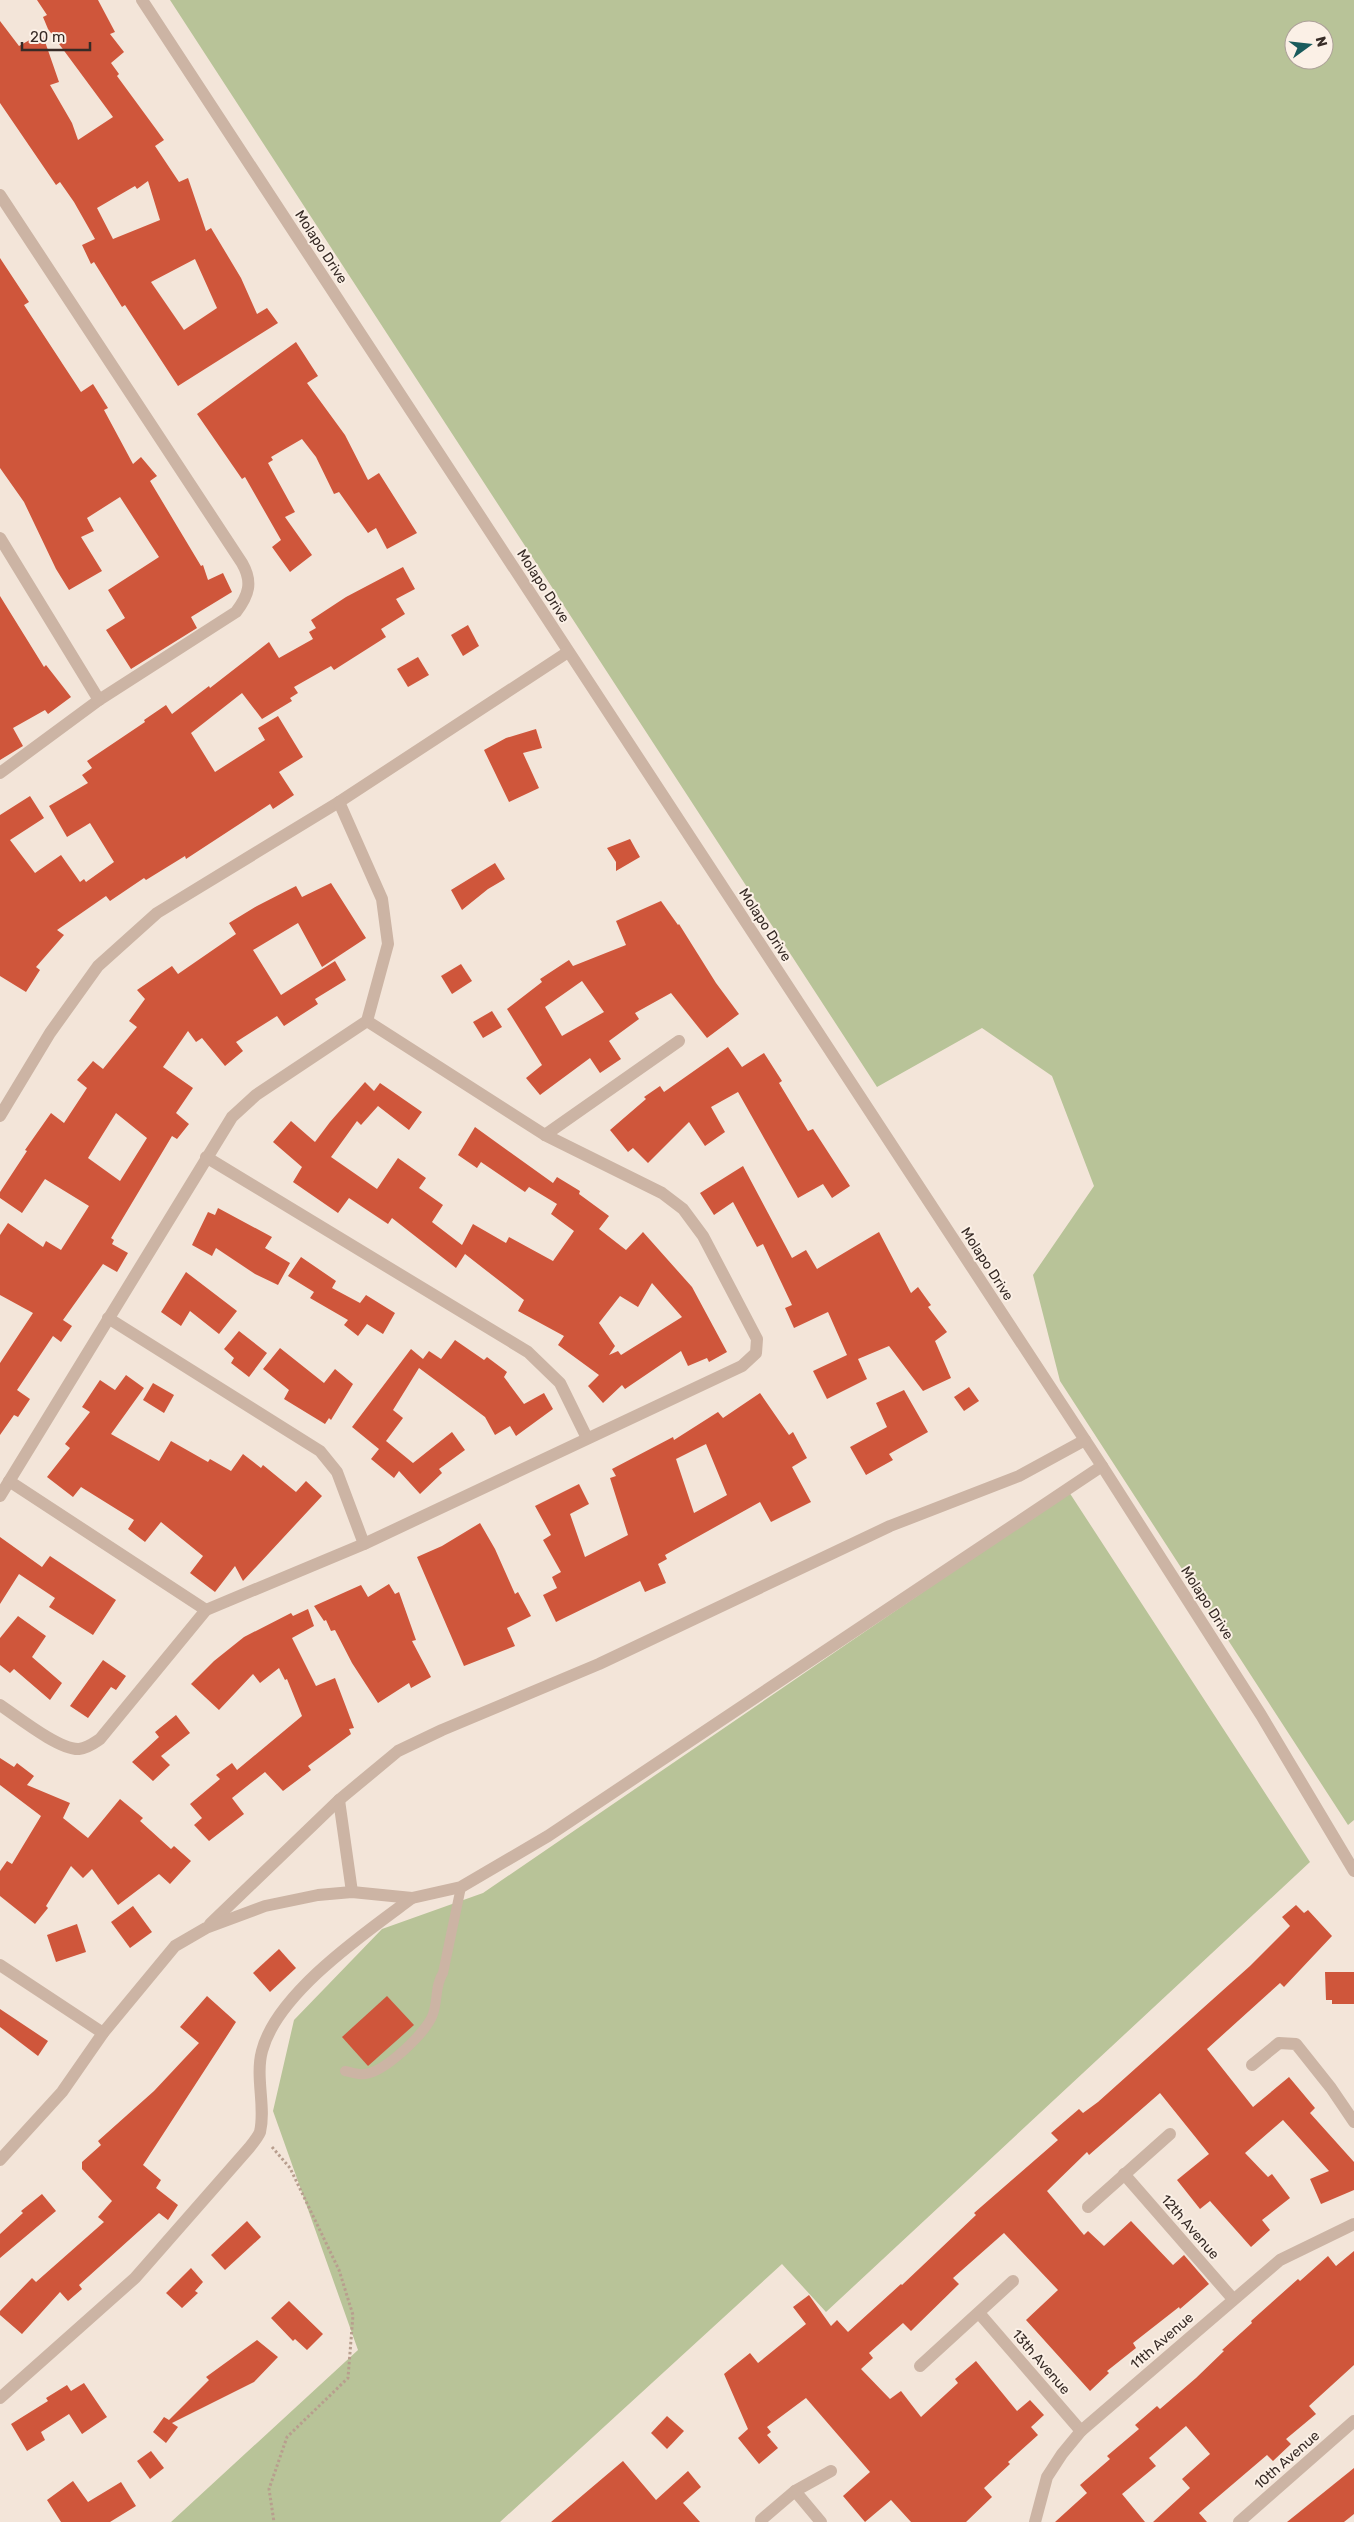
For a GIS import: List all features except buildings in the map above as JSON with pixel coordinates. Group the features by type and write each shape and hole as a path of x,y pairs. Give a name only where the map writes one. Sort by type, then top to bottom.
{"street":[{"name":"Molapo Drive","path":"142,0 1102,1466 1261,1714 1354,1871"},
{"path":"0,195 242,563 250,585 246,600 236,612 99,700 0,773"},
{"path":"0,538 99,700"},
{"path":"0,1116 50,1033 98,966 157,912 339,802 568,652"},
{"path":"0,1496 232,1117 256,1094 368,1021 388,944 382,899 339,802"},
{"path":"0,1705 64,1746 78,1749 93,1744 100,1739 206,1610 364,1544 742,1366 756,1353 757,1340 703,1236 683,1209 662,1193 545,1135 368,1021"},
{"path":"545,1135 679,1040"},
{"path":"206,1157 528,1352 560,1383 587,1438"},
{"path":"108,1318 320,1451 337,1472 364,1544"},
{"path":"206,1928 339,1800 398,1751 442,1730 599,1664 890,1526 1018,1476 1085,1440"},
{"path":"0,2160 62,2092 103,2033 175,1946 206,1928 265,1906 318,1895 352,1892 412,1898 461,1887 548,1836 1102,1466"},
{"path":"9,1481 206,1610"},
{"path":"339,1800 352,1892"},
{"path":"0,2398 135,2278 260,2133 261,2053 269,2030 290,2002 337,1953 412,1898"},
{"path":"0,1965 103,2033"},
{"path":"1252,2065 1279,2043 1296,2044 1331,2088 1354,2122"},
{"path":"1088,2207 1170,2134"},
{"name":"12th Avenue","path":"1124,2174 1232,2299"},
{"name":"11th Avenue","path":"1035,2522 1047,2477 1062,2454 1081,2431 1232,2299 1280,2260 1354,2224"},
{"path":"920,2366 1013,2281"},
{"name":"13th Avenue","path":"979,2313 1081,2431"},
{"name":"10th Avenue","path":"1239,2522 1354,2421"},
{"path":"761,2520 795,2491 831,2470"},
{"path":"795,2491 821,2522"}],"lane":[{"path":"345,2071 365,2074 388,2064 414,2040 433,2015 461,1887"}],"path":[{"path":"260,2133 290,2168 339,2270 353,2315 348,2378 287,2437 269,2488 274,2522"}],"green space":[{"path":"170,0 1354,0 1354,1820 1348,1825 1060,1381 1033,1275 1094,1186 1052,1076 982,1028 877,1087"},
{"path":"1069,1492 1310,1862 826,2312 782,2264 500,2522 171,2522 358,2350 273,2111 294,2020 382,1929 483,1893"}]}
